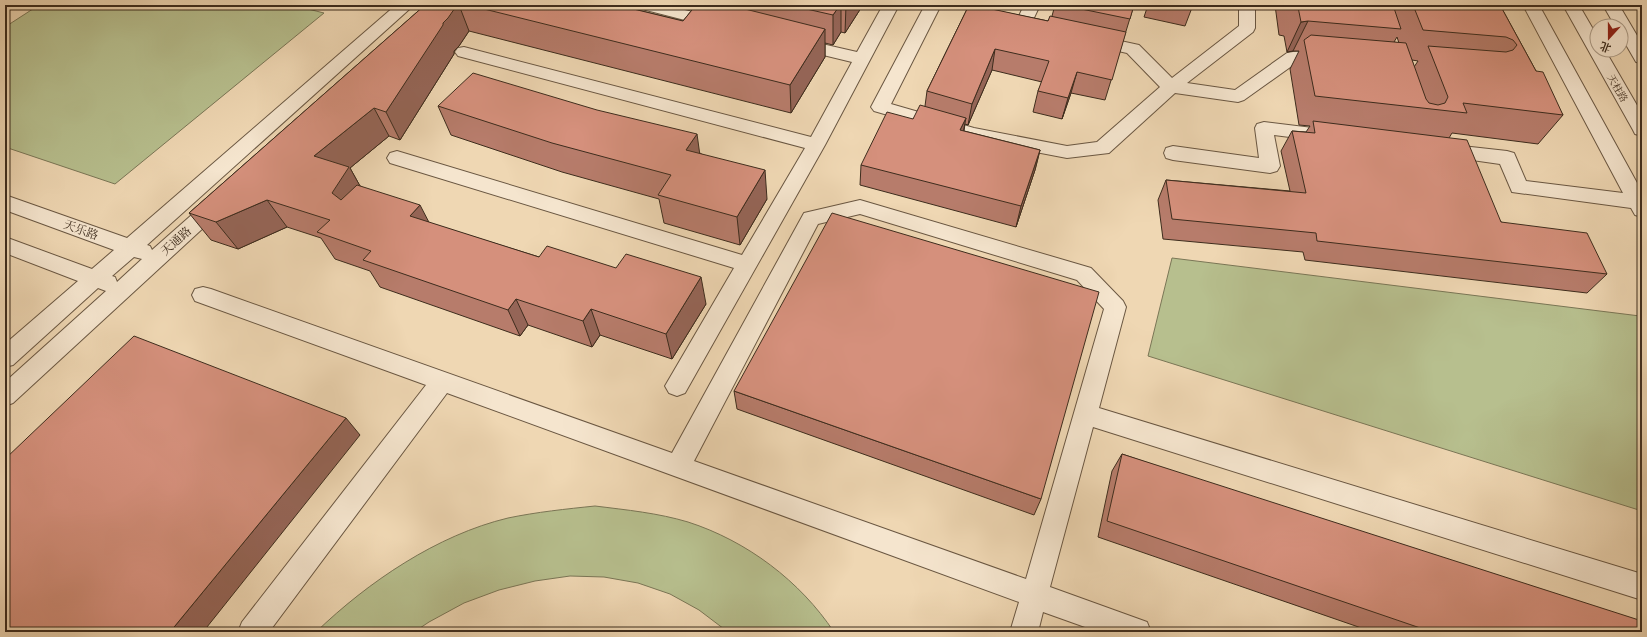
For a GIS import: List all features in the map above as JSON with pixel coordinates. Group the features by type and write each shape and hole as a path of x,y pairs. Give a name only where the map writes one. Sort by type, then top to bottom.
{"street":[{"name":"天通路","path":"5,358 406,5"},
{"path":"644,5 734,27"},
{"path":"677,386 816,145 891,5"},
{"path":"933,5 880,107 974,134 1067,152 1102,148 1171,87 1247,28 1247,5"},
{"path":"1032,5 1023,25 1134,49 1171,87 1238,96 1293,57 1345,62"},
{"path":"1531,5 1640,205"},
{"name":"天柱路","path":"1571,5 1642,130"},
{"path":"1611,5 1642,58"},
{"path":"780,39 863,59"},
{"path":"464,52 816,145"},
{"path":"1173,153 1270,166 1264,128 1334,136"},
{"path":"1428,148 1507,158 1519,187 1640,205"},
{"path":"397,158 746,264"},
{"name":"天通路","path":"5,396 232,190"},
{"name":"天乐路","path":"5,202 131,247 157,258"},
{"path":"678,466 811,218 860,206 1084,274 1115,307 1024,632"},
{"path":"5,245 95,279 124,288"},
{"path":"204,295 1137,632"},
{"path":"252,632 442,381"},
{"path":"1085,414 1642,587"}],"green space":[{"path":"39,5 292,5 324,13 115,184 5,147 5,27"},
{"path":"1172,258 1640,316 1642,319 1642,511 1148,356"},
{"path":"595,506 642,512 677,519 710,530 731,540 770,565 788,580 805,596 834,632 728,632 699,610 670,594 638,583 604,577 570,576 535,581 499,590 464,603 414,632 316,632 336,613 381,578 430,548 455,536 508,518 541,512"}],"building":[{"path":"425,5 457,5 443,23 386,112 374,108 314,156 349,167 332,193 341,200 357,185 420,205 410,216 539,257 547,246 616,268 626,254 701,277 666,334 591,309 583,321 516,299 508,310 363,260 371,251 317,232 330,220 267,200 216,222 189,213"},
{"path":"468,5 617,5 683,21 696,5 729,5 825,29 790,85"},
{"path":"789,5 840,5 833,15"},
{"path":"969,5 1048,21 1050,16 1126,32 1112,80 1077,72 1068,98 1038,91 1049,61 995,49 972,104 927,91"},
{"path":"1062,5 1134,5 1130,19"},
{"path":"1293,5 1393,5 1401,29 1308,21 1301,22 1298,7"},
{"path":"1413,5 1500,5 1536,71 1543,72 1563,115 1463,103 1467,113 1315,96 1304,40 1311,35 1406,43 1426,99 1429,103 1438,105 1445,103 1448,97 1428,46 1506,52 1513,50 1517,45 1513,40 1506,37 1423,30"},
{"path":"473,73 597,110 697,134 686,150 765,170 737,217 658,195 671,175 552,143 438,106"},
{"path":"920,105 966,118 960,130 1040,150 1021,206 861,165 887,112 913,119"},
{"path":"1313,121 1467,140 1501,222 1587,233 1607,274 1317,241 1316,233 1172,219 1166,180 1306,193 1292,131 1315,133"},
{"path":"832,213 1099,292 1041,499 734,391"},
{"path":"134,336 346,418 170,632 5,632 5,459"},
{"path":"1122,454 1642,621 1642,632 1432,632 1107,521"}]}
